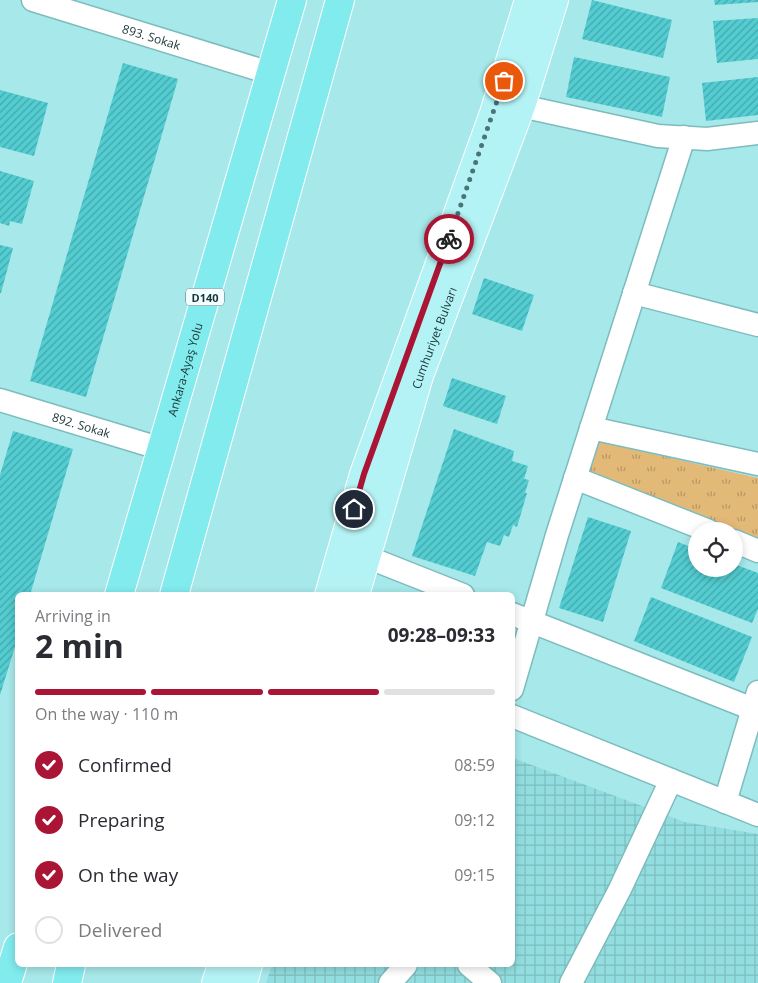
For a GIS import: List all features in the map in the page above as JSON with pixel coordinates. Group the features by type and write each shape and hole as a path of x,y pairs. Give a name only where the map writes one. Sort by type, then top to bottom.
{"highway":[{"name":"Ankara-Ayaş Yolu","path":"120,592 292,0"},
{"path":"175,592 340,0"},
{"path":"7,983 15,956"},
{"path":"67,983 71,967"}],"main road":[{"name":"Cumhuriyet Bulvarı","path":"357,592 419,376 510,102 529,0"},
{"name":"Cumhuriyet Bulvarı","path":"330,592 364,474 510,102 554,0"},
{"path":"216,983 221,967"},
{"path":"242,983 247,967"}],"street":[{"name":"893. Sokak","path":"33,0 270,73"},
{"path":"510,102 658,136 707,139 758,133"},
{"path":"515,668 522,618 575,478 684,137"},
{"path":"634,293 758,325"},
{"name":"892. Sokak","path":"0,400 162,449"},
{"path":"591,428 758,464"},
{"path":"575,478 688,523"},
{"path":"743,545 758,551"},
{"path":"366,557 455,592"},
{"path":"522,618 756,704 725,802"},
{"path":"515,724 671,780 758,815"},
{"path":"571,983 620,889 671,780"},
{"path":"390,983 404,967"},
{"path":"471,967 490,983"}],"shaded area":[{"path":"515,759 685,822 758,834 758,983 266,983 271,967 515,967"}],"green space":[{"path":"597,441 758,478 758,543 743,536 743,522 706,522 588,477"}],"building":[{"path":"592,0 672,20 663,58 582,39"},
{"path":"714,0 758,0 758,2 715,5"},
{"path":"758,18 758,59 717,63 713,21"},
{"path":"574,57 670,77 662,117 566,97"},
{"path":"123,63 178,79 86,397 30,381"},
{"path":"758,77 758,115 706,121 702,83"},
{"path":"0,90 48,103 34,156 0,147"},
{"path":"0,171 34,181 22,224 10,221 9,226 0,223"},
{"path":"0,245 13,248 1,293 0,293"},
{"path":"484,278 534,295 522,331 472,314"},
{"path":"452,378 506,396 497,424 443,406"},
{"path":"454,429 514,451 512,461 528,466 524,479 529,480 525,493 527,493 517,527 513,525 509,537 504,535 500,546 487,542 475,576 412,556"},
{"path":"13,431 73,449 31,592 15,592 15,647 0,695 0,475"},
{"path":"588,517 631,531 603,622 559,608"},
{"path":"678,542 688,546 688,577 743,577 743,567 758,573 758,609 752,623 661,588"},
{"path":"651,597 752,637 734,682 634,641"}],"way so far":[{"path":"449,239 504,81"}],"route":[{"path":"354,509 364,474 449,239"}]}
